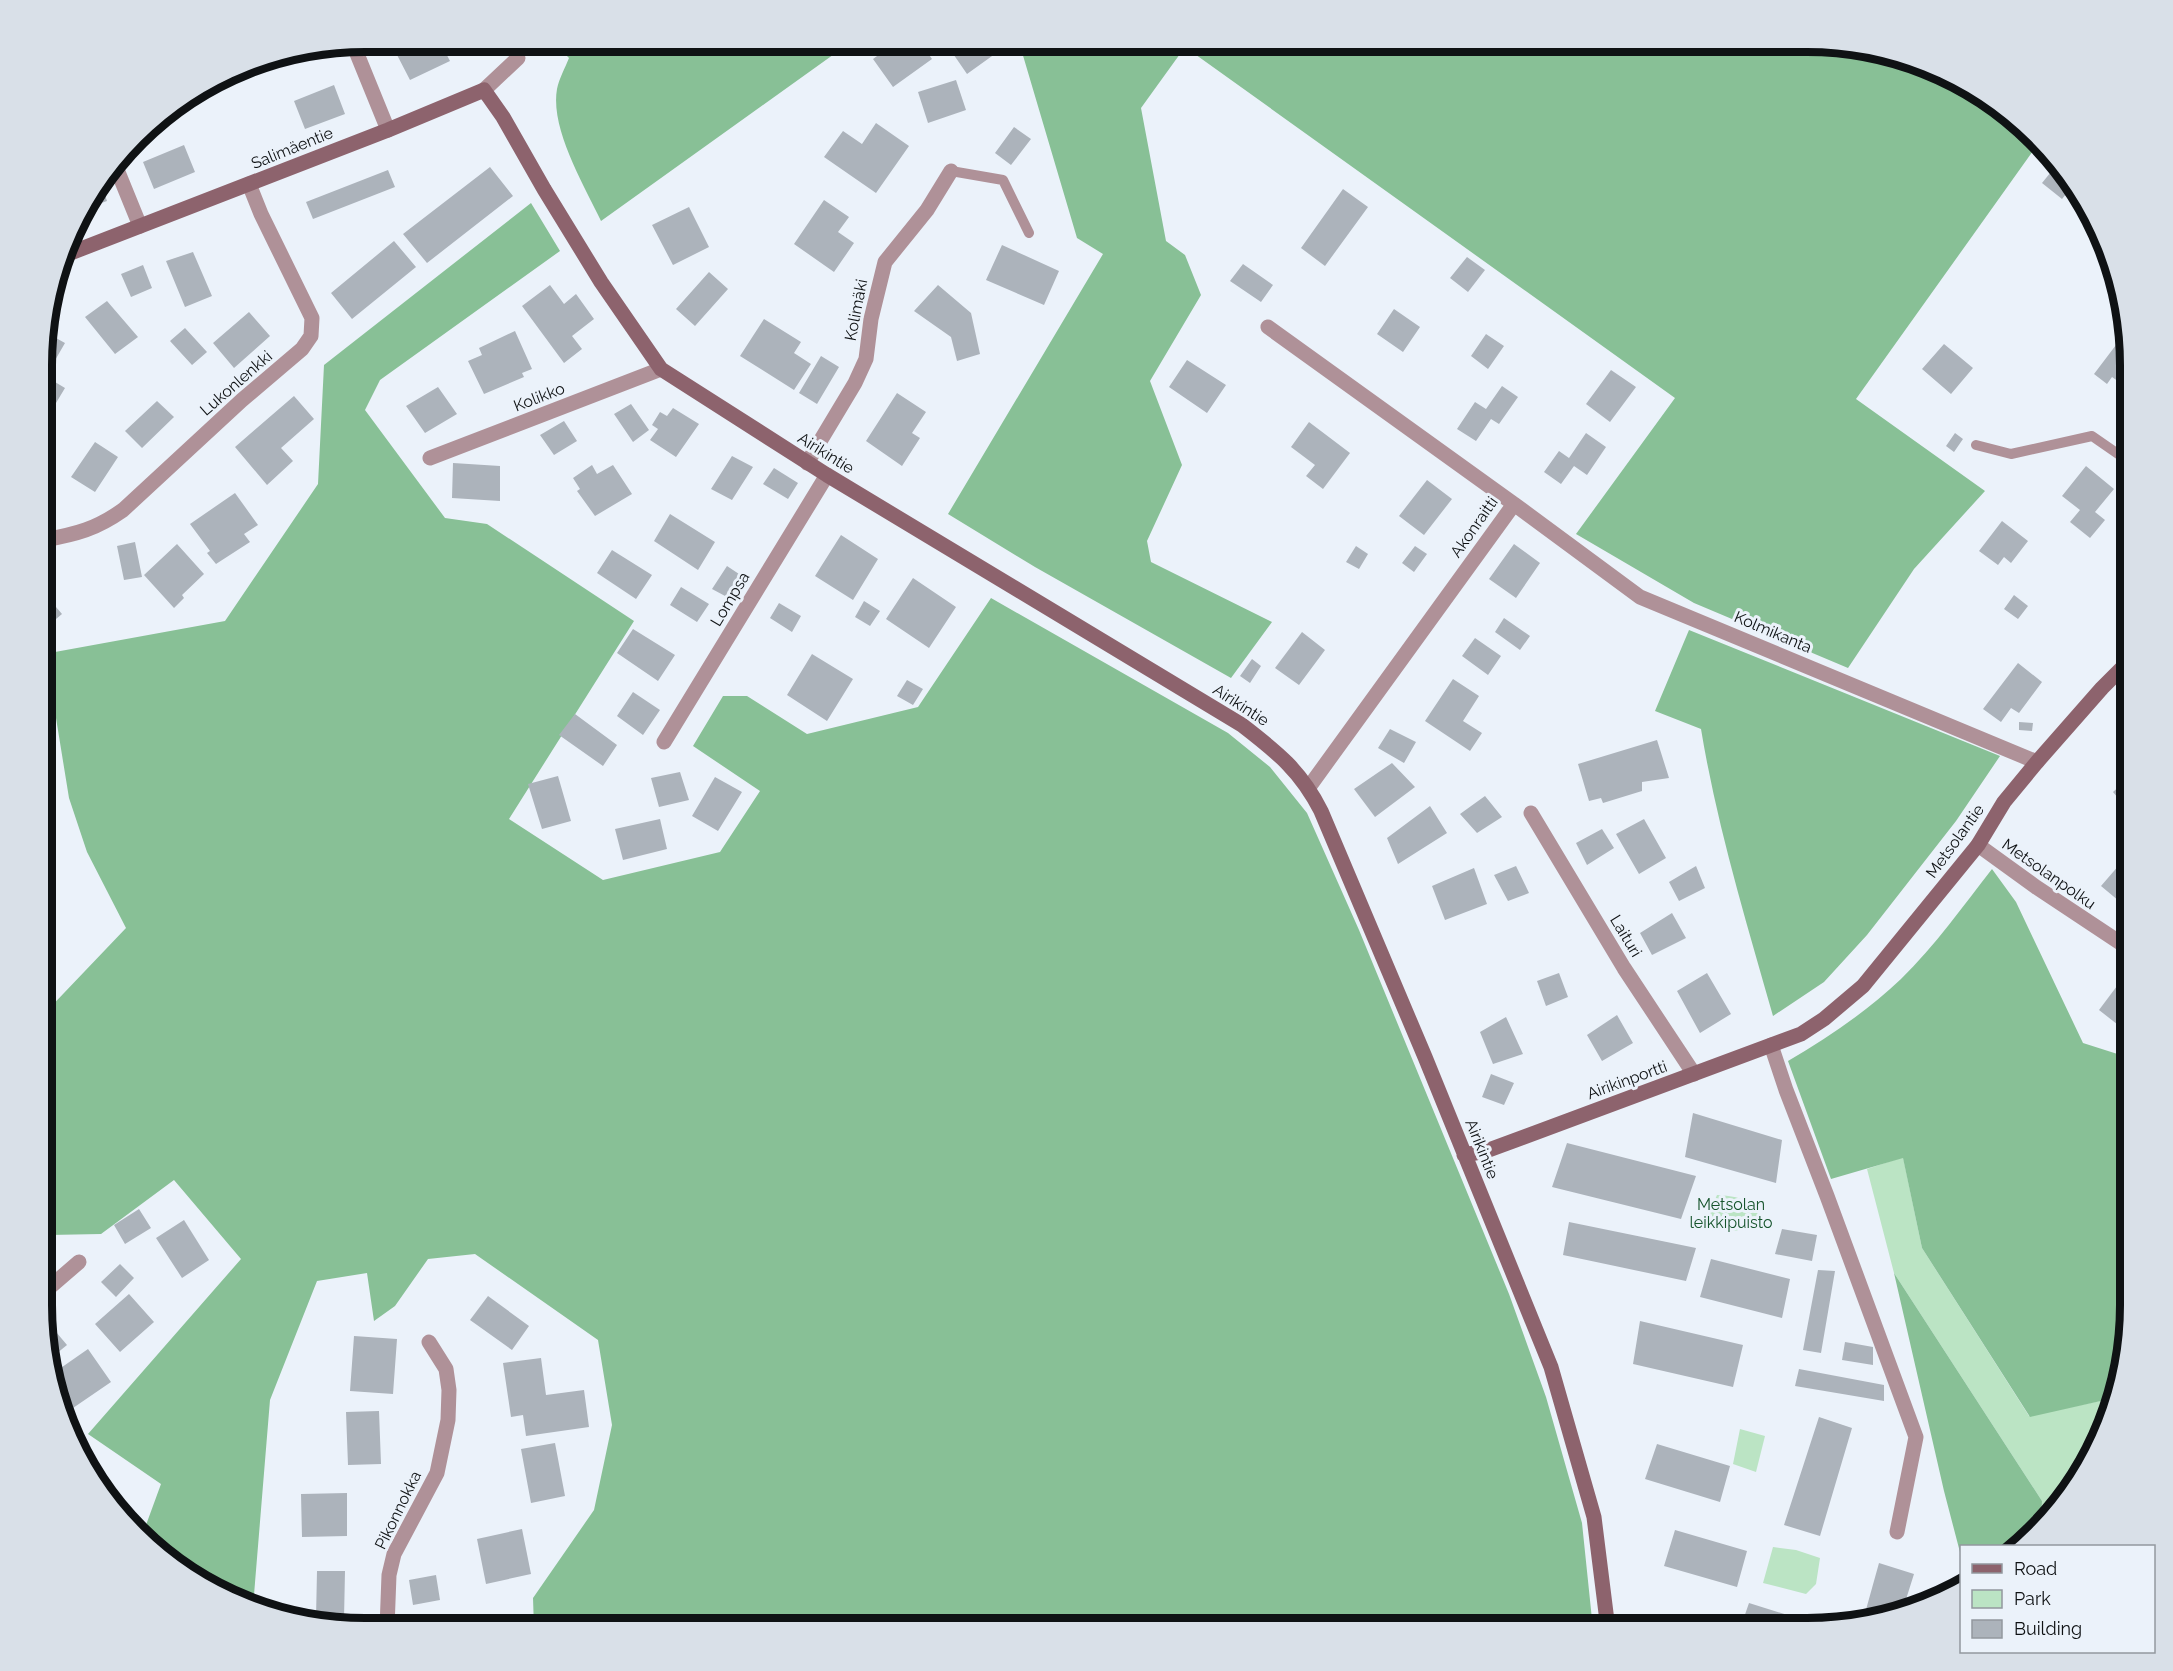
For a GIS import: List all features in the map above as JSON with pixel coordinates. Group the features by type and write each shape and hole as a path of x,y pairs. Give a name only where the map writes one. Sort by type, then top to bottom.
{"street":[{"path":"356,52 388,130"},
{"name":"Salimäentie","path":"74,252 388,130 484,90 518,58"},
{"name":"Airikintie","path":"484,90 503,117 601,282 662,369 826,475 1242,725 1280,754 1309,788 1425,1057 1551,1367 1594,1517 1607,1618"},
{"name":"Kolimäki","path":"807,463 855,383 866,359 871,319 885,262 927,210 951,171"},
{"path":"119,173 140,226"},
{"name":"Lukonlenkki","path":"52,538 102,525 123,510 242,400 302,349 311,336 312,318 261,214 249,184"},
{"name":"Akonraitti","path":"1268,327 1514,504 1309,788"},
{"name":"Kolikko","path":"430,458 662,369"},
{"name":"Lompsa","path":"664,742 826,475"},
{"name":"Kolmikanta","path":"1514,504 1640,597 2037,762"},
{"name":"Metsolantie","path":"1801,1034 1824,1019 1863,986 1978,845 2004,802 2120,670"},
{"name":"Laituri","path":"1531,813 1623,968 1694,1074"},
{"name":"Metsolanpolku","path":"1978,845 2046,894 2120,943"},
{"name":"Airikinportti","path":"1464,1155 1486,1151 1801,1034"},
{"path":"1772,1045 1786,1090 1916,1437 1897,1532"},
{"path":"52,1285 79,1262"},
{"name":"Pikonnokka","path":"388,1618 390,1575 394,1554 437,1473 448,1420 449,1390 446,1369 429,1342"}],"lane":[{"path":"951,171 1003,180 1029,234"},
{"path":"1976,445 2011,453 2092,436 2120,455"}],"green space":[{"path":"563,52 837,52 601,221 570,156 559,121 556,105 557,89 569,58"},
{"path":"1022,52 1181,52 1141,108 1166,241 1185,255 1201,295 1150,381 1182,465 1147,541 1151,562 1272,622 1231,678 1035,567 948,514 1103,254 1077,238"},
{"path":"1192,52 1807,52 1848,55 1908,69 1964,94 1998,117 2034,149 1856,399 1985,491 1914,569 1848,668 1694,603 1576,534 1675,398"},
{"path":"531,203 560,251 380,380 365,410 445,518 487,524 634,621 509,819 603,880 720,852 760,791 693,746 723,696 747,696 807,734 918,707 991,598 1228,733 1270,767 1307,813 1359,930 1509,1294 1546,1397 1582,1523 1592,1618 534,1618 533,1598 594,1510 612,1425 598,1340 475,1254 428,1259 395,1306 374,1321 367,1273 317,1281 270,1400 254,1598 209,1577 175,1554 145,1528 161,1484 88,1434 241,1259 174,1180 101,1234 52,1235 52,1006 126,928 87,852 69,798 56,718 52,718 52,653 225,621 318,484 324,365"},
{"path":"1689,630 2000,756 1956,821 1867,935 1824,982 1773,1016 1724,837 1701,729 1655,711"},
{"path":"1992,869 2016,902 2083,1043 2120,1055 2120,1326 2118,1346 2106,1400 2030,1417 1922,1248 1903,1158 1831,1179 1788,1061 1818,1043 1875,1002 1901,979 1937,939"},
{"path":"1903,1157 1922,1248 2029,1416 2106,1400 2097,1425 2079,1462 2041,1514 2042,1501 1894,1273 1867,1169"},
{"name":"Metsolan leikkipuisto","path":"1717,1195 1742,1199 1752,1205 1759,1216 1740,1230 1727,1231 1704,1226"},
{"path":"1894,1273 2042,1501 2041,1514 2009,1545 1960,1545 1960,1552"},
{"path":"1740,1429 1765,1436 1756,1472 1733,1464"},
{"path":"1773,1547 1796,1550 1820,1558 1816,1584 1806,1594 1763,1583"}],"building":[{"path":"396,52 445,52 450,61 410,80"},
{"path":"882,52 927,52 932,59 893,87 873,59"},
{"path":"952,52 998,52 967,74"},
{"path":"956,80 966,110 928,123 918,92"},
{"path":"334,85 345,114 305,129 294,101"},
{"path":"876,123 909,146 876,193 824,157 843,131 862,144"},
{"path":"1014,127 1031,139 1011,165 995,153"},
{"path":"184,145 195,172 154,189 143,162"},
{"path":"490,167 513,196 427,263 403,234"},
{"path":"388,170 395,187 313,219 306,202"},
{"path":"2052,170 2068,192 2062,199 2042,183"},
{"path":"1343,189 1368,207 1325,266 1301,248"},
{"path":"104,193 107,201 97,205"},
{"path":"824,200 849,217 838,232 854,243 834,272 794,244"},
{"path":"689,207 709,247 673,265 652,225"},
{"path":"394,241 416,267 352,319 331,293"},
{"path":"1002,245 1059,271 1044,305 986,280"},
{"path":"193,252 212,296 185,307 166,261"},
{"path":"1467,257 1485,270 1468,292 1450,278"},
{"path":"1243,264 1273,285 1261,302 1230,281"},
{"path":"143,265 152,288 131,297 121,274"},
{"path":"709,272 728,289 695,326 676,309"},
{"path":"550,285 564,304 576,294 594,319 572,336 582,349 564,363 522,306"},
{"path":"938,285 971,313 980,354 957,361 951,337 914,311"},
{"path":"107,301 138,337 115,354 85,317"},
{"path":"1394,309 1420,327 1403,352 1377,334"},
{"path":"249,312 270,336 234,368 213,343"},
{"path":"764,319 801,342 794,353 811,364 794,390 740,356"},
{"path":"185,328 207,352 192,365 170,341"},
{"path":"515,331 532,369 522,373 524,377 484,394 468,361 482,355 479,348"},
{"path":"1486,334 1504,346 1488,369 1471,356"},
{"path":"54,337 65,343 52,365"},
{"path":"2119,341 2120,383 2112,377 2107,384 2094,374"},
{"path":"1944,344 1973,368 1951,394 1922,369"},
{"path":"821,356 839,367 817,404 799,393"},
{"path":"1187,360 1226,385 1207,413 1169,387"},
{"path":"1611,370 1636,387 1610,422 1586,404"},
{"path":"52,380 65,388 52,410"},
{"path":"1502,386 1518,397 1499,424 1491,419 1476,441 1457,429 1475,402 1486,409"},
{"path":"438,387 457,414 425,433 406,406"},
{"path":"897,393 926,412 912,433 920,438 902,466 866,441"},
{"path":"294,396 314,419 281,448 293,461 267,485 235,447"},
{"path":"157,401 174,417 142,448 125,431"},
{"path":"631,404 649,430 633,442 614,414"},
{"path":"673,408 699,424 676,457 650,440 658,429 652,425 660,412 667,416"},
{"path":"564,421 577,441 554,455 540,435"},
{"path":"1309,422 1350,453 1323,489 1306,476 1315,465 1291,447"},
{"path":"1586,433 1606,447 1587,475 1574,466 1561,484 1544,472 1559,451 1569,458"},
{"path":"1955,433 1963,439 1954,452 1946,446"},
{"path":"95,442 118,457 95,492 71,477"},
{"path":"732,456 753,467 732,500 711,489"},
{"path":"453,463 500,466 500,501 452,498"},
{"path":"592,465 597,474 613,465 632,494 595,516 577,491 580,489 573,478"},
{"path":"2086,466 2114,489 2095,512 2105,520 2090,538 2070,522 2080,510 2062,496"},
{"path":"774,468 798,483 788,499 763,484"},
{"path":"1427,480 1452,499 1424,535 1399,516"},
{"path":"235,493 258,525 244,534 250,542 216,564 207,553 210,551 190,524"},
{"path":"670,514 715,542 698,570 654,541"},
{"path":"2002,521 2028,541 2011,563 2004,557 1998,565 1979,551"},
{"path":"841,535 878,559 853,600 815,576"},
{"path":"135,542 142,577 124,580 117,546"},
{"path":"177,544 204,574 182,595 184,598 174,608 144,575"},
{"path":"1514,544 1540,563 1516,598 1489,579"},
{"path":"1356,546 1368,554 1359,569 1346,562"},
{"path":"1415,546 1427,554 1414,572 1402,563"},
{"path":"612,550 652,575 636,599 597,573"},
{"path":"727,566 742,576 727,597 712,589"},
{"path":"913,578 956,607 929,648 886,619"},
{"path":"681,587 709,604 697,622 670,605"},
{"path":"2014,595 2028,606 2018,619 2004,609"},
{"path":"864,601 880,611 870,626 855,617"},
{"path":"52,602 62,614 52,622"},
{"path":"779,603 801,616 792,632 770,618"},
{"path":"1504,618 1530,636 1520,650 1495,632"},
{"path":"633,629 675,655 658,681 617,653"},
{"path":"1302,632 1325,650 1299,685 1275,668"},
{"path":"1475,638 1501,656 1488,675 1462,656"},
{"path":"812,654 853,679 827,721 787,695"},
{"path":"1252,659 1261,666 1250,683 1240,676"},
{"path":"2018,663 2042,682 2019,713 2011,708 2001,722 1983,709"},
{"path":"1453,679 1479,696 1463,721 1482,733 1470,751 1425,721"},
{"path":"907,680 923,689 913,705 897,696"},
{"path":"633,692 660,710 643,735 617,716"},
{"path":"575,714 617,745 603,766 559,735"},
{"path":"2019,722 2033,723 2032,731 2019,730"},
{"path":"1390,729 1416,742 1404,763 1378,748"},
{"path":"1657,740 1669,778 1642,782 1642,791 1603,803 1601,798 1589,801 1578,764"},
{"path":"1392,763 1415,787 1375,817 1354,789"},
{"path":"680,772 689,800 659,807 651,778"},
{"path":"558,776 571,821 542,829 528,784"},
{"path":"715,777 742,792 718,831 692,816"},
{"path":"2120,786 2120,800 2113,792"},
{"path":"1485,796 1502,817 1477,833 1460,814"},
{"path":"1430,806 1447,833 1398,864 1387,838"},
{"path":"660,819 667,849 623,860 615,829"},
{"path":"1644,819 1666,858 1639,874 1616,834"},
{"path":"1602,829 1614,848 1587,865 1576,843"},
{"path":"2120,864 2120,902 2101,886"},
{"path":"1516,866 1529,893 1508,901 1494,875"},
{"path":"1696,866 1705,888 1679,901 1669,882"},
{"path":"1474,868 1487,904 1445,920 1432,886"},
{"path":"1672,913 1686,938 1652,955 1640,933"},
{"path":"1559,973 1568,997 1546,1006 1537,981"},
{"path":"1707,973 1731,1014 1700,1033 1677,991"},
{"path":"2117,986 2120,988 2120,1026 2099,1010"},
{"path":"1617,1015 1633,1043 1602,1061 1587,1035"},
{"path":"1506,1017 1523,1054 1493,1064 1480,1032"},
{"path":"1491,1074 1514,1083 1504,1105 1482,1097"},
{"path":"1693,1113 1782,1140 1776,1183 1685,1157"},
{"path":"1567,1143 1696,1176 1681,1219 1552,1187"},
{"path":"139,1209 151,1228 125,1244 114,1225"},
{"path":"184,1220 209,1260 182,1278 156,1238"},
{"path":"1569,1222 1696,1248 1686,1281 1563,1255"},
{"path":"1782,1229 1817,1235 1812,1261 1775,1254"},
{"path":"1711,1259 1790,1279 1782,1318 1700,1297"},
{"path":"120,1264 134,1278 116,1297 101,1282"},
{"path":"1818,1270 1835,1271 1821,1353 1803,1350"},
{"path":"129,1294 154,1322 120,1352 95,1324"},
{"path":"488,1296 529,1326 512,1350 470,1320"},
{"path":"1640,1321 1743,1345 1733,1387 1633,1364"},
{"path":"53,1329 67,1345 57,1354"},
{"path":"354,1336 397,1339 393,1394 350,1391"},
{"path":"1845,1342 1873,1347 1873,1365 1842,1360"},
{"path":"88,1349 111,1382 73,1408 67,1400 60,1369"},
{"path":"541,1358 546,1395 584,1390 589,1427 526,1436 523,1415 511,1417 503,1363"},
{"path":"1799,1369 1884,1385 1884,1401 1795,1386"},
{"path":"379,1411 381,1464 348,1465 346,1412"},
{"path":"1819,1417 1852,1428 1820,1536 1784,1525"},
{"path":"555,1443 565,1496 531,1503 521,1449"},
{"path":"1657,1444 1730,1466 1720,1502 1645,1479"},
{"path":"347,1493 347,1536 302,1537 301,1494"},
{"path":"522,1529 531,1574 486,1584 477,1539"},
{"path":"1675,1530 1747,1551 1737,1587 1664,1566"},
{"path":"1879,1563 1914,1574 1905,1603 1865,1613"},
{"path":"317,1571 345,1571 344,1618 316,1614"},
{"path":"436,1575 440,1600 413,1605 409,1580"},
{"path":"1749,1603 1797,1618 1744,1618"}]}
